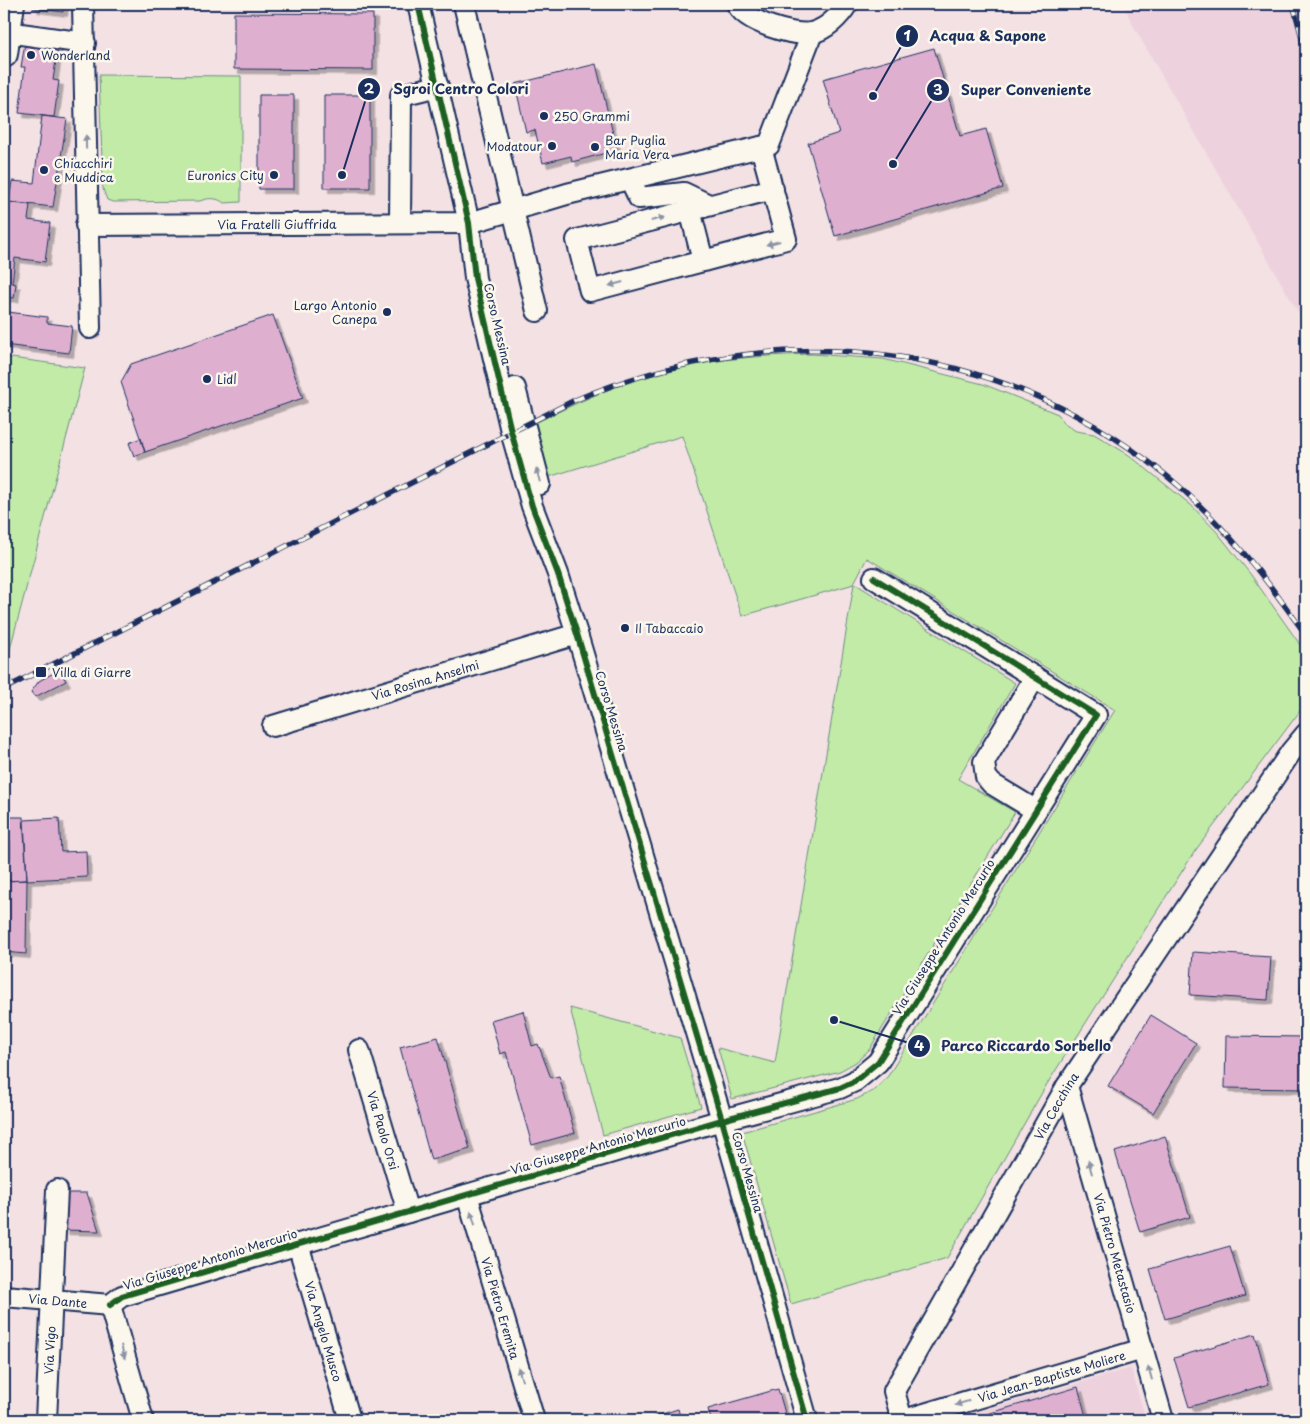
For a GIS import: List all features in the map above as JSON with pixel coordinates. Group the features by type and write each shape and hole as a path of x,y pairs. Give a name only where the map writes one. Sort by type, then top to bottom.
{"main road":[{"path":"5,43 11,4"}],"street":[{"path":"83,4 86,225 90,328"},
{"name":"Corso Messina","path":"421,4 470,230 476,278 511,431 532,506 558,574 577,634 722,1120 807,1420"},
{"path":"464,4 537,311"},
{"path":"737,4 741,12 757,21 785,30 812,33 840,16 847,4"},
{"path":"773,189 577,240 590,291 786,239 773,189 761,147 770,145 812,33"},
{"path":"5,43 85,42"},
{"path":"400,224 401,95 438,86"},
{"name":"Via Fratelli Giuffrida","path":"86,225 400,224 470,230 513,209 761,147"},
{"path":"630,179 639,198 684,193 710,205"},
{"path":"690,210 703,261"},
{"name":"Via Giuseppe Antonio Mercurio","path":"110,1305 122,1296 722,1120 840,1088 855,1081 878,1062 1096,715 874,578"},
{"name":"Via Rosina Anselmi","path":"274,726 577,634"},
{"path":"1035,677 984,762 986,777 992,784 1035,810"},
{"name":"Via Cecchina","path":"903,1420 894,1391 1067,1086 1291,752 1306,734"},
{"name":"Via Paolo Orsi","path":"359,1050 408,1212"},
{"name":"Via Pietro Metastasio","path":"1067,1086 1163,1420"},
{"name":"Via Vigo","path":"46,1420 57,1190"},
{"name":"Via Pietro Eremita","path":"467,1195 534,1420"},
{"name":"Via Angelo Musco","path":"298,1244 350,1420"},
{"name":"Via Dante","path":"4,1296 110,1305"},
{"path":"110,1305 143,1420"},
{"name":"Via Jean-Baptiste Moliere","path":"903,1420 1143,1349"}],"shaded area":[{"path":"1123,4 1306,4 1306,326 1134,27"},
{"path":"1131,1368 1146,1420 949,1420"}],"green space":[{"path":"99,75 241,76 241,202 224,203 212,199 200,201 113,202 107,200 103,189"},
{"path":"811,354 883,359 983,384 1058,414 1066,425 1076,431 1094,434 1129,455 1191,505 1217,532 1251,575 1306,653 1306,703 1195,851 1047,1084 947,1258 791,1304 742,1132 857,1099 875,1090 888,1076 1115,710 867,558 854,583 1015,683 958,779 1015,812 869,1050 856,1062 840,1071 732,1099 718,1048 775,1063 854,584 742,616 682,436 545,478 531,425 625,383 670,369 740,358"},
{"path":"4,357 85,368 4,671"},
{"path":"570,1008 680,1038 701,1107 603,1135"}],"building":[{"path":"34,4 64,4 63,12 33,8"},
{"path":"234,13 373,14 373,70 234,69"},
{"path":"25,43 58,47 53,80 59,81 54,117 19,113 25,67 21,67"},
{"path":"934,48 960,136 986,129 1003,188 835,236 808,143 839,133 823,79"},
{"path":"596,64 617,150 572,162 571,156 543,163 535,130 526,132 515,84"},
{"path":"259,95 294,95 294,189 259,189"},
{"path":"324,95 370,95 370,188 324,188"},
{"path":"42,116 67,119 53,207 9,202 12,181 34,183"},
{"path":"4,202 30,205 28,220 50,223 45,262 15,258 12,283 16,284 14,298 4,297"},
{"path":"4,312 8,312 4,345"},
{"path":"8,312 47,317 47,323 72,326 69,353 4,345"},
{"path":"273,315 303,398 145,452 121,382 131,364"},
{"path":"141,438 145,452 134,456 129,443"},
{"path":"59,670 66,681 35,697 31,692 39,681"},
{"path":"4,817 23,817 27,880 4,881 4,860 10,859 10,841 4,841"},
{"path":"59,818 61,852 86,851 87,877 27,880 24,820"},
{"path":"27,880 26,954 4,952 4,881"},
{"path":"1193,952 1271,957 1268,1000 1190,995"},
{"path":"1303,954 1306,954 1306,998 1300,998"},
{"path":"523,1011 532,1046 538,1044 551,1078 559,1076 575,1133 532,1145 506,1052 500,1054 491,1020"},
{"path":"1151,1015 1196,1043 1153,1113 1108,1086"},
{"path":"1226,1036 1306,1037 1306,1089 1225,1088"},
{"path":"438,1037 470,1149 431,1160 400,1047"},
{"path":"1165,1136 1190,1217 1140,1232 1115,1152"},
{"path":"66,1193 87,1193 99,1231 64,1230"},
{"path":"1230,1246 1245,1296 1165,1319 1150,1269"},
{"path":"1255,1334 1269,1384 1189,1407 1174,1358"},
{"path":"1078,1387 1087,1420 967,1420"},
{"path":"778,1389 787,1420 711,1420 708,1409"},
{"path":"678,1409 681,1420 654,1420 653,1417"}],"railway":[{"path":"1293,4 1306,53"},
{"path":"4,689 573,401 651,373 730,356 810,351 889,356 967,372 1042,399 1113,437 1180,487 1215,521 1262,576 1306,635"}],"cycle path":[{"path":"418,4 469,223 475,278 511,431 532,506 558,574 577,634 722,1120 807,1420"},
{"path":"110,1305 122,1296 722,1120 840,1088 855,1081 878,1062 1096,715 874,578"}],"place":[{"name":"Wonderland","path":"31,55"},
{"name":"Acqua & Sapone","path":"873,96"},
{"name":"250 Grammi","path":"544,116"},
{"name":"Modatour","path":"552,146"},
{"name":"Bar Puglia Maria Vera","path":"595,147"},
{"name":"Super Conveniente","path":"893,164"},
{"name":"Chiacchiri e Muddica","path":"44,170"},
{"name":"Euronics City","path":"274,175"},
{"name":"Sgroi Centro Colori","path":"342,175"},
{"name":"Largo Antonio Canepa","path":"387,312"},
{"name":"Lidl","path":"207,379"},
{"name":"Il Tabaccaio","path":"625,628"},
{"name":"Villa di Giarre","path":"41,672"},
{"name":"Parco Riccardo Sorbello","path":"834,1020"}]}
